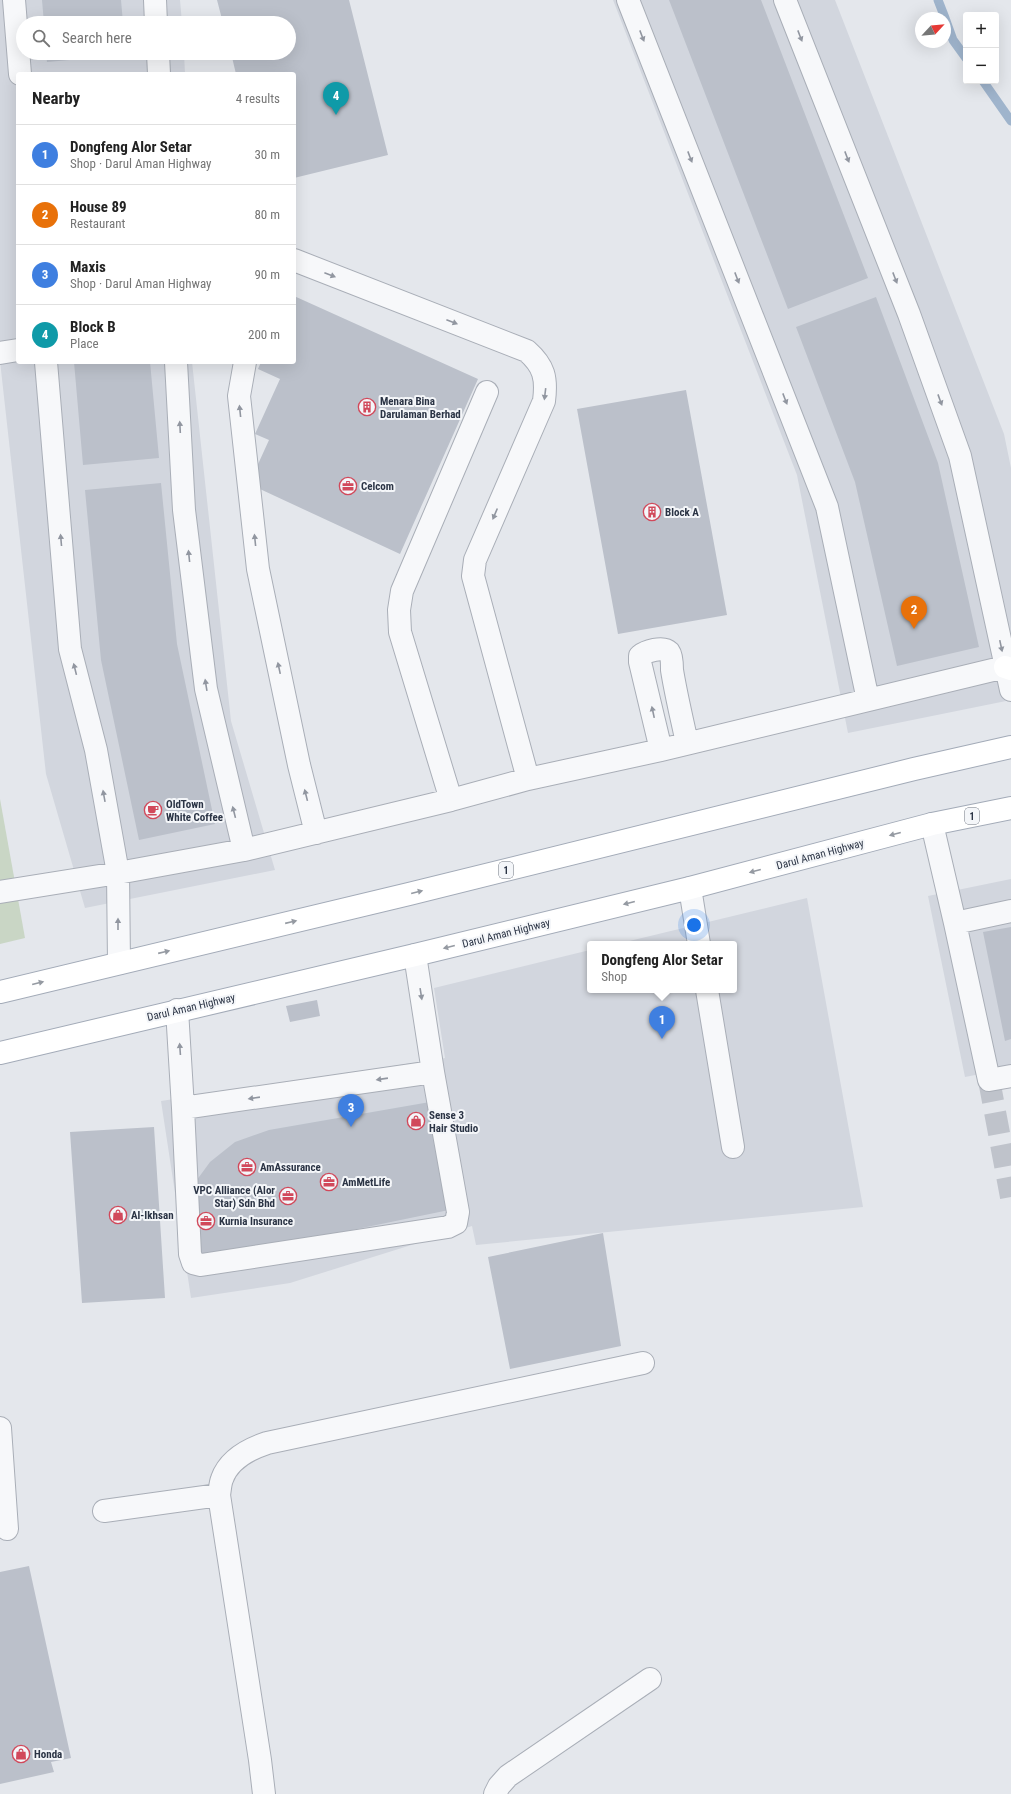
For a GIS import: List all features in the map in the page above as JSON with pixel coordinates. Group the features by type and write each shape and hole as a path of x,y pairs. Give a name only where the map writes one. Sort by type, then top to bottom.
{"main road":[{"name":"1","path":"0,992 402,896 914,769 1011,748"},
{"name":"Darul Aman Highway","path":"0,1053 415,955 690,888 932,824 1011,808"}],"street":[{"path":"14,0 16,25"},
{"path":"155,0 156,16"},
{"path":"628,0 827,507 868,700"},
{"path":"786,0 909,314 960,456 1008,668 1011,690"},
{"path":"19,60 20,72"},
{"path":"158,60 159,72"},
{"path":"296,261 527,351 537,361 543,372 546,386 544,401 475,560 473,576 528,779"},
{"path":"0,353 16,350"},
{"path":"46,364 70,649 96,750 118,874 119,963"},
{"path":"176,364 184,510 206,689 244,850"},
{"path":"245,364 239,396 258,569 299,765 316,832"},
{"path":"451,800 400,632 399,610 402,591 486,392"},
{"path":"661,750 640,662 640,656 645,652 663,649 667,650 670,654 674,682 687,743"},
{"path":"0,892 118,874 244,850 451,800 528,779 661,750 1008,668"},
{"path":"932,824 989,1080 1011,1076"},
{"path":"690,888 699,941"},
{"path":"955,923 1011,911"},
{"path":"177,1010 190,1254 193,1263 202,1265 448,1227 456,1223 458,1212 433,1072 415,955"},
{"path":"707,993 733,1147"},
{"path":"183,1108 433,1072"},
{"path":"264,1794 219,1495 222,1479 229,1467 240,1455 267,1443 643,1363"},
{"path":"0,1428 7,1529"},
{"path":"104,1511 219,1495"},
{"path":"495,1794 499,1786 508,1776 650,1679"}],"shaded area":[{"path":"0,0 180,0 181,16 16,16 16,60 184,60 185,72 16,72 16,364 192,364 231,721 275,870 85,908 46,774 0,361"},
{"path":"613,0 835,0 1004,434 1011,468 1011,700 848,733 797,475"},
{"path":"1011,879 1011,1068 965,1077 928,896"},
{"path":"807,898 863,1207 476,1245 472,1226 290,1283 191,1298 161,1101 445,1058 434,988 587,951 587,993 737,993 737,941 629,941"}],"green space":[{"path":"0,799 25,938 0,944"}],"building":[{"path":"42,0 121,0 122,16 43,16"},
{"path":"217,0 349,0 388,155 296,178 296,72 236,72 233,60 296,60 296,16 221,16"},
{"path":"669,0 761,0 868,278 788,309"},
{"path":"47,60 70,60 47,62"},
{"name":"Menara Bina Darulaman Berhad","path":"296,297 478,379 400,554 249,484 269,440 255,434 280,379 258,369 260,364 296,364"},
{"path":"876,297 938,463 979,647 897,666 855,482 796,327"},
{"path":"74,364 150,364 159,458 83,465"},
{"name":"Block A","path":"686,390 727,615 618,634 577,409"},
{"path":"161,483 177,644 215,824 139,840 101,660 85,490"},
{"path":"1011,927 1011,1039 1005,1041 983,932"},
{"path":"317,1000 320,1016 290,1022 286,1006"},
{"path":"430,1102 449,1210 197,1262 191,1188 210,1162 235,1142 269,1130"},
{"name":"Al-Ikhsan","path":"154,1127 165,1298 82,1303 70,1132"},
{"path":"603,1233 621,1346 510,1369 488,1257"},
{"path":"29,1566 71,1758 51,1762 54,1772 0,1784 0,1572"}],"waterway":[{"path":"938,0 943,12"},
{"path":"951,34 963,54"},
{"path":"985,84 1011,121"}],"tunnel":[{"path":"989,1080 1011,1197"}],"place":[{"name":"Block B","path":"336,115"},
{"name":"Menara Bina Darulaman Berhad","path":"367,407"},
{"name":"Celcom","path":"348,486"},
{"name":"Block A","path":"652,512"},
{"name":"House 89","path":"914,629"},
{"name":"OldTown White Coffee","path":"153,810"},
{"name":"Dongfeng Alor Setar","path":"662,1039"},
{"name":"Sense 3 Hair Studio","path":"416,1121"},
{"name":"Maxis","path":"351,1127"},
{"name":"AmAssurance","path":"247,1167"},
{"name":"AmMetLife","path":"329,1182"},
{"name":"VPC Alliance (Alor Star) Sdn Bhd","path":"288,1196"},
{"name":"Al-Ikhsan","path":"118,1215"},
{"name":"Kurnia Insurance","path":"206,1221"},
{"name":"Honda","path":"21,1754"}]}
